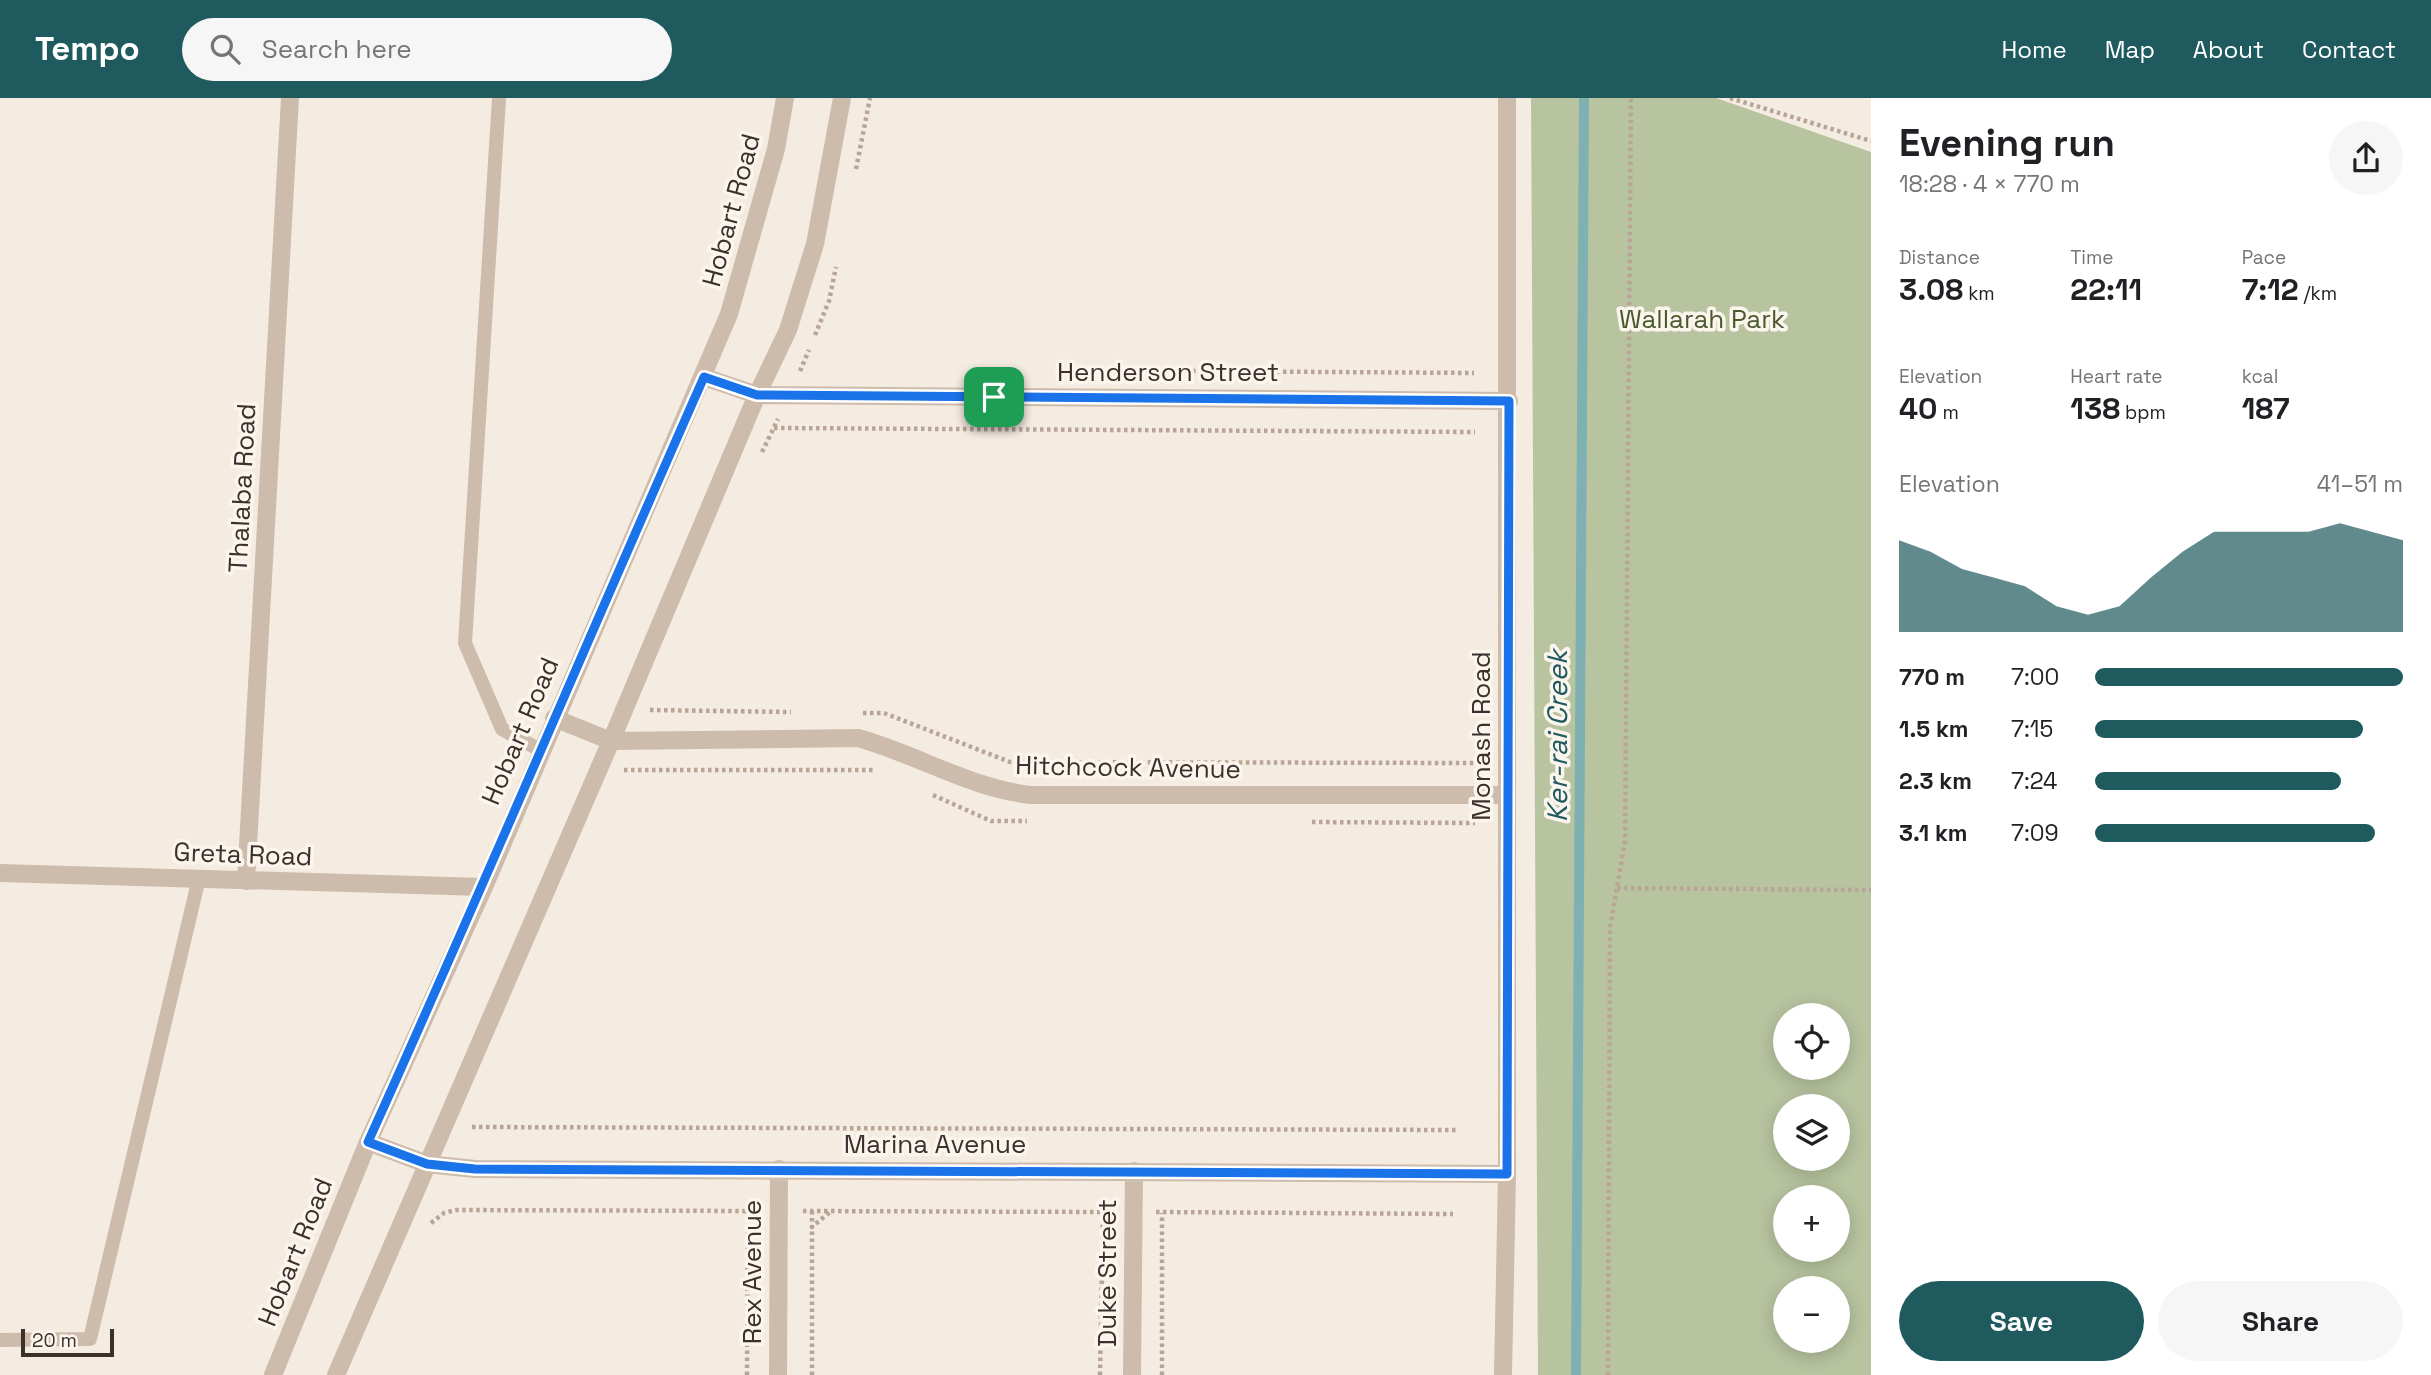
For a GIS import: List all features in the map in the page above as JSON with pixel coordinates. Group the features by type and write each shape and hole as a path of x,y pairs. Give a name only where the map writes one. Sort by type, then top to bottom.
{"street":[{"name":"Thalaba Road","path":"246,881 290,98"},
{"name":"Hobart Road","path":"273,1375 368,1142 484,887 540,750 704,377 729,314 749,252 776,149 785,98"},
{"path":"336,1375 611,741 757,395 788,330 815,244 842,98"},
{"name":"Monash Road","path":"1503,1375 1507,1174 1507,98"},
{"name":"Henderson Street","path":"704,377 757,395 1509,401"},
{"name":"Hitchcock Avenue","path":"554,718 611,741 858,738 893,748 1000,792 1030,795 1506,795"},
{"name":"Greta Road","path":"0,873 484,887"},
{"name":"Marina Avenue","path":"368,1142 427,1164 475,1169 1507,1174"},
{"name":"Rex Avenue","path":"778,1375 779,1169"},
{"name":"Duke Street","path":"1132,1375 1133,1171"}],"lane":[{"path":"499,98 465,643 502,729 540,750"},
{"path":"0,1340 90,1339 200,878"}],"path":[{"path":"1608,1375 1610,928 1625,841 1630,98"},
{"path":"1730,98 1871,141"},
{"path":"774,428 1475,432"},
{"path":"649,709 794,712"},
{"path":"859,713 884,713 1010,762 1476,763"},
{"path":"1616,888 1871,890"},
{"name":"Marina Avenue","path":"472,1127 1456,1130"},
{"path":"431,1223 444,1213 456,1210 758,1211"},
{"name":"Rex Avenue","path":"747,1375 748,1211"},
{"path":"799,1211 1110,1212"},
{"path":"812,1211 812,1375"},
{"path":"812,1227 831,1211"},
{"name":"Duke Street","path":"1100,1375 1102,1212"},
{"path":"1153,1212 1453,1214"},
{"path":"1162,1213 1162,1375"}],"green space":[{"name":"Wallarah Park","path":"1531,98 1716,98 1871,152 1871,1375 1538,1375"}],"waterway":[{"name":"Ker-rai Creek","path":"1576,1375 1584,98"}],"route":[{"path":"704,377 757,395 994,397 1509,401 1507,1174 475,1169 427,1164 368,1142 484,887 554,718 704,377"}]}
